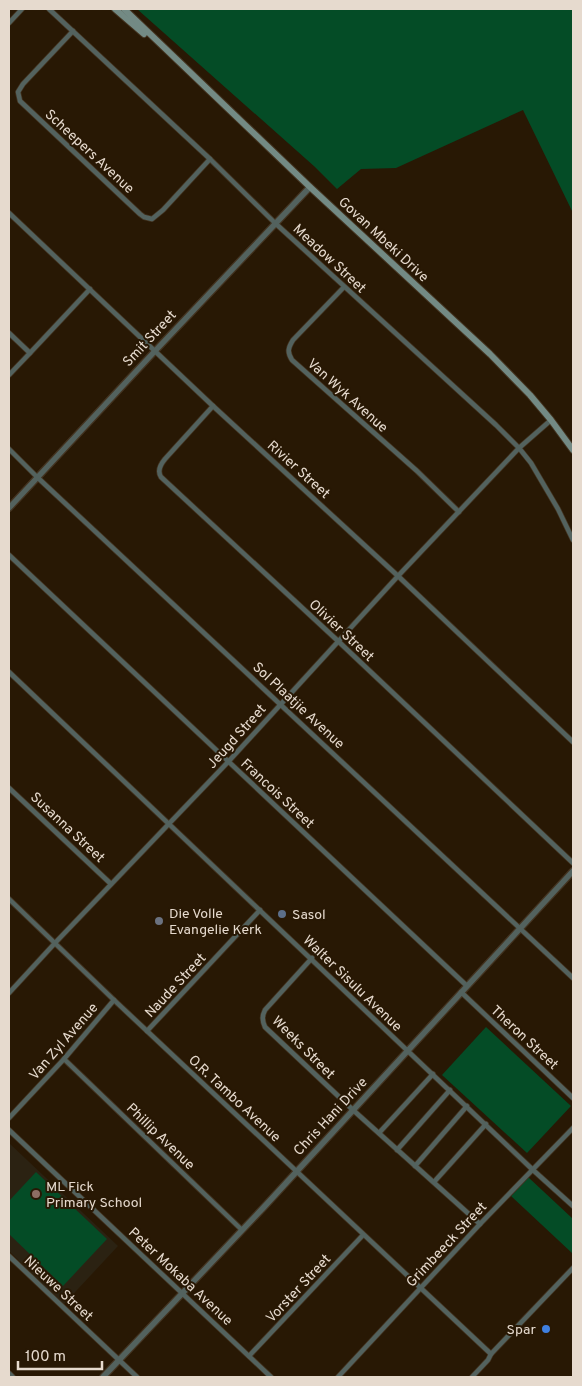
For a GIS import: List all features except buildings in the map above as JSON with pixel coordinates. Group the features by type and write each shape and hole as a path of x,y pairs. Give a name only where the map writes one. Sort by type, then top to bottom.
{"main road":[{"name":"Govan Mbeki Drive","path":"116,9 152,41 169,53"},
{"name":"Govan Mbeki Drive","path":"124,9 490,354 530,395 573,450"}],"street":[{"path":"9,23 22,9"},
{"name":"Meadow Street","path":"49,9 210,159 275,223 496,425 530,463 558,509 573,540"},
{"name":"Scheepers Avenue","path":"73,31 23,84 18,92 20,101 144,218 152,219 163,210 210,159"},
{"name":"Smit Street","path":"9,508 310,186"},
{"name":"Rivier Street","path":"9,213 573,742"},
{"name":"Van Wyk Avenue","path":"344,287 293,340 288,349 292,360 417,471 459,512"},
{"path":"9,374 90,289"},
{"path":"9,333 30,353"},
{"name":"Olivier Street","path":"213,406 160,465 159,474 573,863"},
{"name":"Jeugd Street","path":"9,993 228,762 280,703 518,448 551,420"},
{"name":"Sol Plaatjie Avenue","path":"9,449 573,978"},
{"name":"Francois Street","path":"9,555 467,986"},
{"name":"Walter Sisulu Avenue","path":"9,672 573,1206"},
{"name":"Susanna Street","path":"9,788 111,884"},
{"name":"Chris Hani Drive","path":"104,1377 297,1171 573,871"},
{"name":"O.R. Tambo Avenue","path":"9,899 491,1354"},
{"name":"Naude Street","path":"147,1031 260,910"},
{"name":"Weeks Street","path":"312,958 265,1010 262,1015 262,1022 270,1032 353,1110 480,1224"},
{"name":"Theron Street","path":"462,992 573,1098"},
{"name":"Van Zyl Avenue","path":"9,1118 64,1059 114,1000"},
{"name":"Phillip Avenue","path":"64,1059 242,1230"},
{"path":"379,1133 433,1074"},
{"path":"397,1150 450,1090"},
{"path":"415,1166 467,1106"},
{"path":"434,1182 486,1124"},
{"name":"Grimbeeck Street","path":"338,1377 480,1224 573,1128"},
{"name":"Peter Mokaba Avenue","path":"9,1130 271,1377"},
{"name":"Vorster Street","path":"249,1356 363,1235"},
{"name":"Nieuwe Street","path":"9,1256 137,1377"},
{"path":"472,1377 488,1360 491,1354 573,1268"},
{"path":"9,1373 13,1377"}],"shaded area":[{"name":"ML Fick Primary School","path":"9,1143 118,1246 64,1304 9,1251"}],"green space":[{"path":"137,9 573,9 573,213 523,110 396,168 361,169 337,189 315,167"},
{"path":"486,1027 571,1106 527,1153 442,1075"},
{"name":"ML Fick Primary School","path":"36,1172 107,1239 63,1286 9,1234 9,1201"},
{"path":"528,1177 573,1219 572,1253 511,1196"}],"place":[{"name":"Sasol","path":"282,914"},
{"name":"Die Volle Evangelie Kerk","path":"159,921"},
{"name":"ML Fick Primary School","path":"36,1194"},
{"name":"Spar","path":"546,1329"}]}
